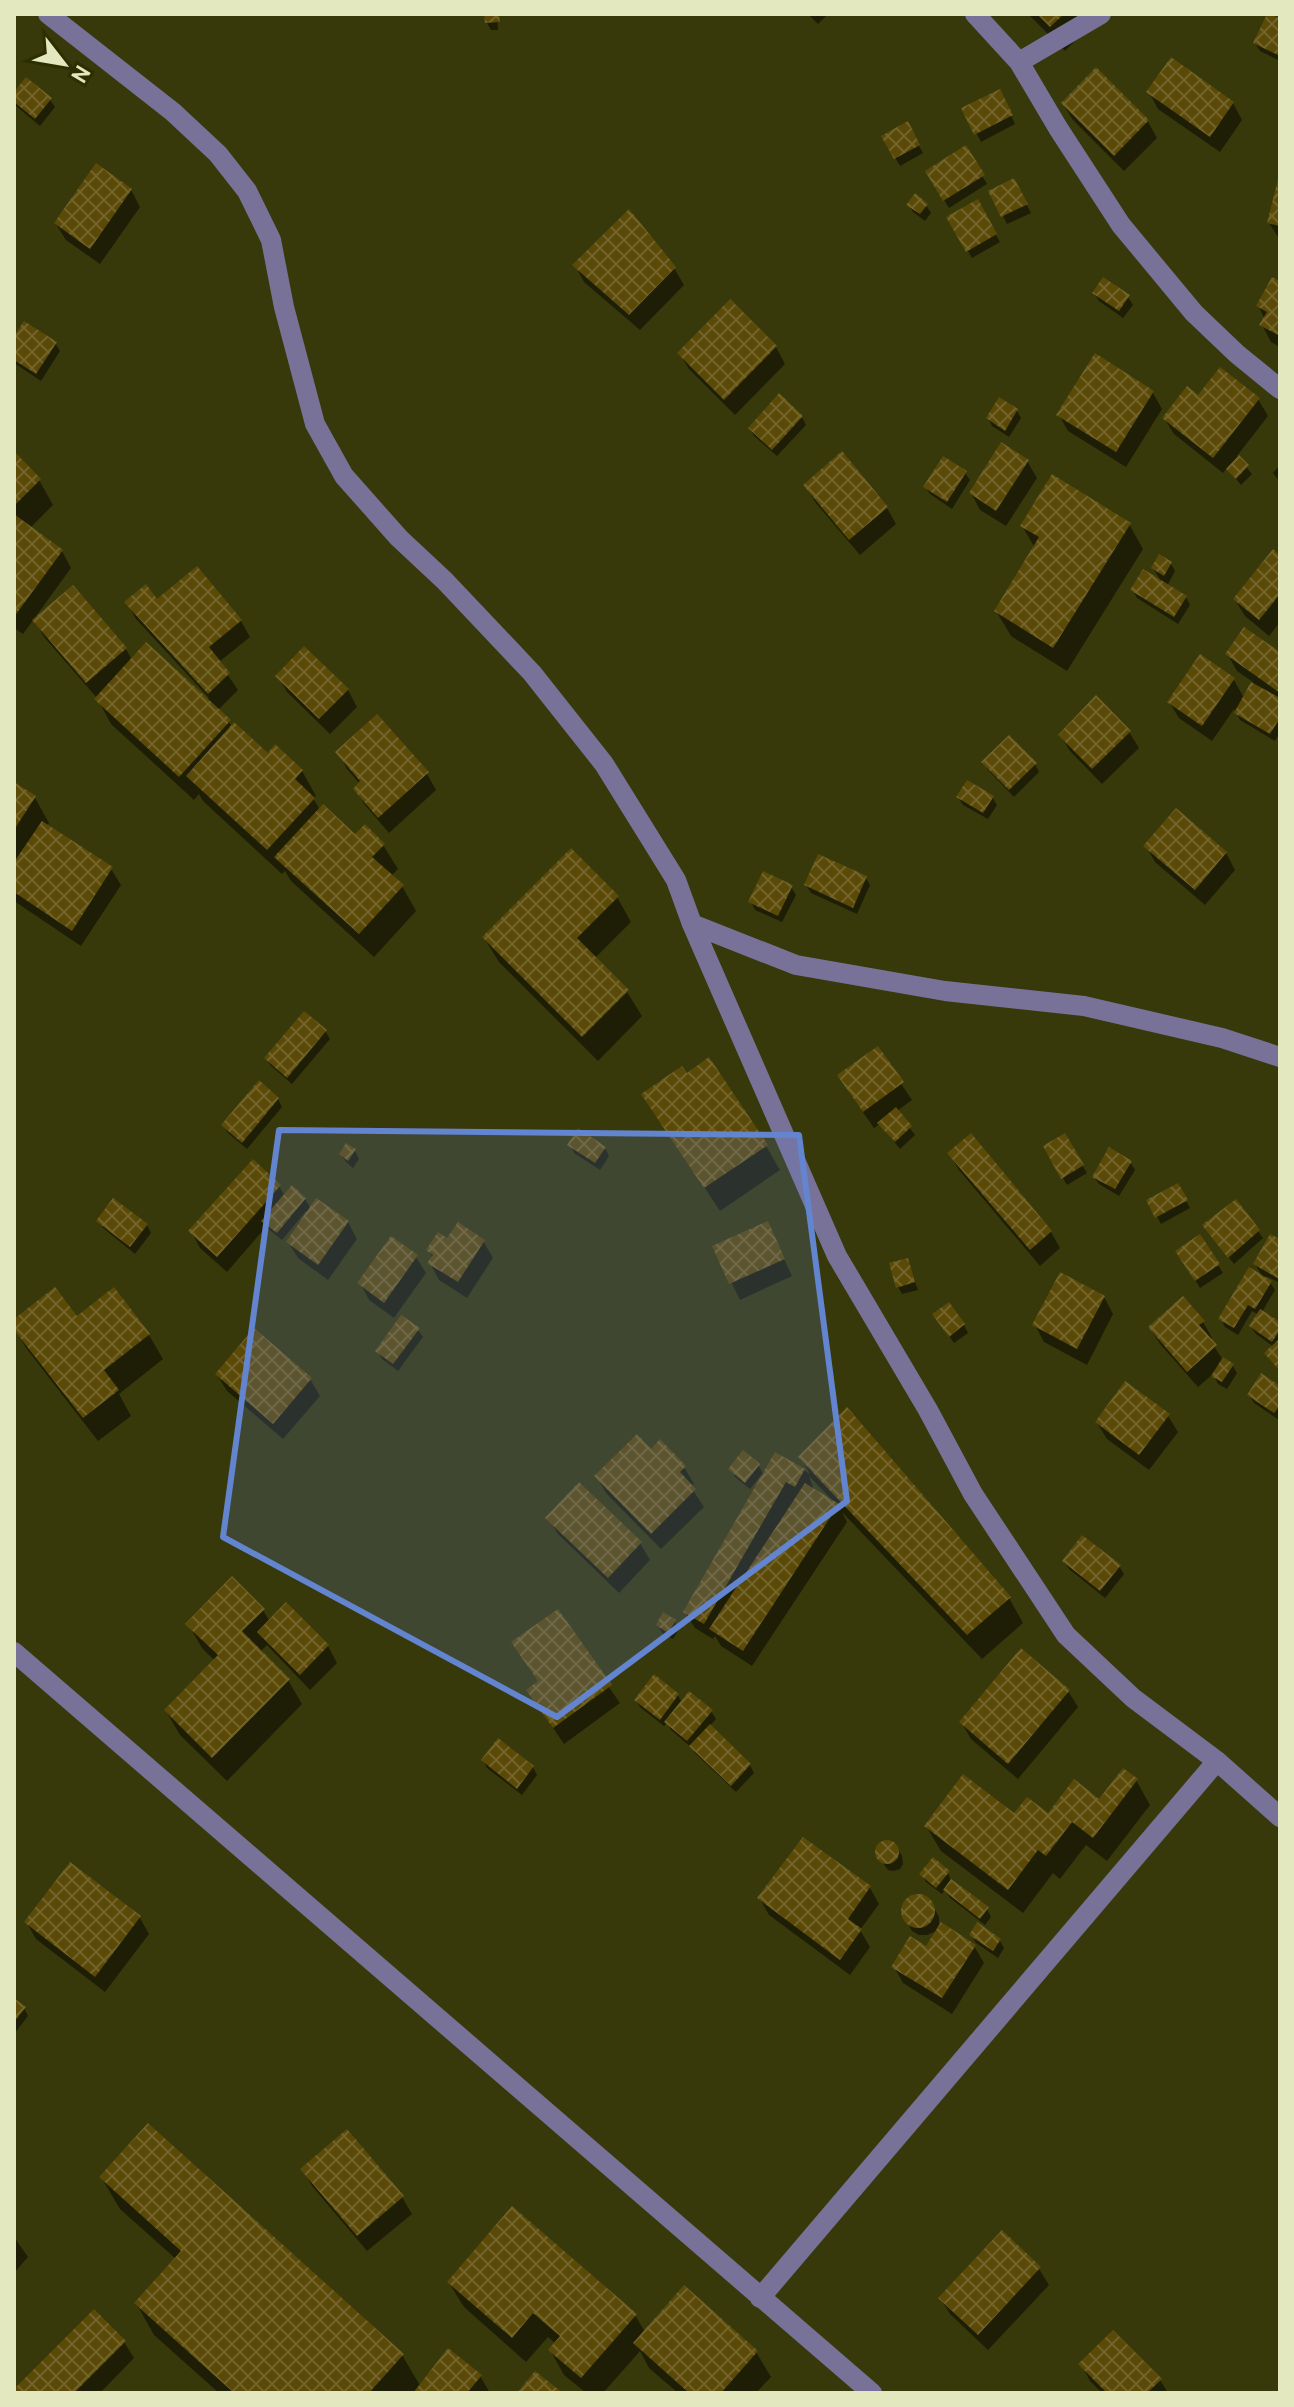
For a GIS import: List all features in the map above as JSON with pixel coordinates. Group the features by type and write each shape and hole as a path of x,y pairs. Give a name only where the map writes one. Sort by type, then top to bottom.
{"street":[{"path":"48,14 173,112 218,154 247,191 271,240 284,307 315,424 344,476 399,538 445,581 532,673 604,764 649,833 676,880 692,924 837,1256 928,1410 973,1494 1066,1635 1133,1698 1217,1761 1280,1817"},
{"path":"975,14 1019,62 1121,225 1194,313 1280,389"},
{"path":"1019,62 1101,14"},
{"path":"692,924 796,965 945,991 1084,1006 1222,1038 1280,1057"},
{"path":"14,1652 872,2393"},
{"path":"760,2298 1217,1761"}],"highlighted area":[{"path":"279,1130 799,1135 847,1501 557,1717 223,1537"}],"building":[{"path":"484,14 499,14 500,22 485,23"},
{"path":"1037,14 1064,14 1050,27"},
{"path":"1267,14 1280,18 1280,56 1253,43"},
{"path":"1171,57 1234,102 1210,137 1146,92"},
{"path":"1096,67 1149,120 1114,156 1061,103"},
{"path":"26,77 52,98 35,119 14,102 14,92"},
{"path":"1000,89 1013,115 974,135 961,108"},
{"path":"908,121 920,145 894,159 881,136"},
{"path":"966,145 985,175 943,201 925,171"},
{"path":"96,163 132,189 90,249 54,223"},
{"path":"1280,175 1280,226 1267,223"},
{"path":"1014,178 1028,204 1001,217 988,191"},
{"path":"915,193 928,204 920,214 906,205"},
{"path":"978,199 997,234 966,252 946,217"},
{"path":"629,209 676,267 629,315 572,265"},
{"path":"1103,277 1130,295 1119,311 1092,293"},
{"path":"1272,277 1280,281 1280,336 1259,325 1267,312 1256,306"},
{"path":"730,299 777,346 724,400 677,353"},
{"path":"24,321 57,342 36,374 14,360 14,336"},
{"path":"1095,353 1154,391 1116,452 1056,415"},
{"path":"1220,367 1260,398 1213,458 1162,418 1187,386 1198,395"},
{"path":"779,393 803,416 772,450 748,428"},
{"path":"999,397 1018,409 1005,431 986,418"},
{"path":"1001,442 1029,460 996,511 969,493"},
{"path":"14,451 41,479 14,506"},
{"path":"842,451 888,507 849,540 803,485"},
{"path":"1239,455 1249,465 1236,479 1226,469"},
{"path":"943,456 967,471 947,502 923,487"},
{"path":"1052,474 1131,523 1053,648 994,611 1039,537 1020,526"},
{"path":"14,514 63,550 14,617"},
{"path":"1273,549 1280,555 1280,594 1259,620 1233,599"},
{"path":"1159,554 1172,562 1164,576 1151,568"},
{"path":"197,566 242,620 209,647 230,673 208,694 124,602 146,584 157,599"},
{"path":"1143,569 1187,596 1174,617 1130,590"},
{"path":"73,585 127,648 86,683 32,620"},
{"path":"1244,627 1280,652 1280,693 1225,654"},
{"path":"146,642 231,720 179,777 94,699"},
{"path":"304,646 349,689 319,719 275,676"},
{"path":"1200,654 1235,678 1202,726 1167,702"},
{"path":"1251,682 1280,698 1280,718 1270,734 1234,713"},
{"path":"1096,695 1131,731 1092,769 1058,735"},
{"path":"377,714 429,772 378,818 353,789 360,781 335,752"},
{"path":"234,722 268,753 275,744 303,770 295,779 315,798 267,850 186,776"},
{"path":"1009,735 1037,763 1009,790 981,762"},
{"path":"967,780 994,796 983,813 956,797"},
{"path":"14,782 36,796 14,830"},
{"path":"323,804 355,834 365,824 385,844 372,857 404,885 359,934 274,857"},
{"path":"1176,808 1227,852 1195,890 1143,846"},
{"path":"42,821 113,867 72,931 14,892 14,862"},
{"path":"571,848 619,896 577,938 629,990 582,1037 482,937"},
{"path":"818,854 867,876 853,908 804,885"},
{"path":"763,871 793,885 778,916 748,902"},
{"path":"304,1011 327,1030 287,1078 264,1058"},
{"path":"878,1046 904,1082 863,1112 837,1075"},
{"path":"709,1057 768,1145 704,1188 641,1094 682,1066 687,1073"},
{"path":"259,1080 279,1098 242,1143 221,1125"},
{"path":"896,1107 912,1126 895,1142 877,1123"},
{"path":"578,1128 606,1147 595,1163 567,1145"},
{"path":"971,1133 1052,1231 1030,1250 947,1153"},
{"path":"1065,1133 1084,1165 1061,1179 1043,1146"},
{"path":"346,1143 356,1149 348,1161 339,1154"},
{"path":"1109,1147 1132,1161 1115,1189 1092,1177"},
{"path":"253,1159 281,1185 217,1257 188,1231"},
{"path":"1178,1183 1188,1200 1155,1218 1146,1200"},
{"path":"292,1185 306,1198 277,1233 261,1221"},
{"path":"113,1198 148,1224 130,1247 96,1221"},
{"path":"316,1198 349,1221 318,1265 286,1242"},
{"path":"1236,1199 1260,1230 1228,1258 1202,1225"},
{"path":"768,1221 785,1259 729,1284 712,1246"},
{"path":"458,1222 485,1240 458,1282 427,1263 433,1255 426,1250 438,1232 447,1238"},
{"path":"1200,1234 1220,1264 1195,1281 1175,1251"},
{"path":"1270,1234 1280,1239 1279,1279 1253,1264"},
{"path":"391,1236 418,1255 384,1303 357,1283"},
{"path":"908,1258 915,1282 896,1288 889,1263"},
{"path":"1249,1267 1272,1281 1255,1309 1248,1305 1234,1328 1218,1319"},
{"path":"1060,1272 1105,1296 1077,1349 1032,1325"},
{"path":"55,1287 77,1316 114,1287 150,1334 104,1370 119,1390 83,1418 14,1330 14,1319"},
{"path":"1183,1296 1205,1321 1199,1325 1217,1345 1187,1372 1148,1327"},
{"path":"949,1302 965,1324 949,1337 932,1314"},
{"path":"1260,1309 1280,1322 1280,1330 1272,1342 1249,1326"},
{"path":"401,1315 420,1328 393,1364 375,1351"},
{"path":"254,1328 312,1378 273,1424 215,1374"},
{"path":"1280,1338 1280,1371 1264,1353"},
{"path":"1223,1357 1234,1364 1222,1382 1211,1376"},
{"path":"1261,1373 1280,1386 1280,1405 1274,1413 1247,1395"},
{"path":"1125,1381 1170,1414 1139,1455 1095,1422"},
{"path":"847,1407 1011,1597 967,1635 798,1457"},
{"path":"637,1434 651,1449 660,1439 686,1466 680,1472 696,1489 651,1534 594,1476"},
{"path":"743,1450 760,1464 745,1483 728,1469"},
{"path":"775,1452 805,1469 795,1487 786,1482 704,1624 683,1612"},
{"path":"579,1482 642,1542 608,1578 545,1518"},
{"path":"805,1483 839,1504 743,1651 709,1629"},
{"path":"1082,1535 1121,1565 1100,1591 1062,1561"},
{"path":"232,1576 265,1609 242,1631 290,1679 212,1758 164,1710 218,1655 185,1624"},
{"path":"286,1602 329,1645 300,1675 257,1632"},
{"path":"558,1609 612,1685 553,1728 526,1690 538,1681 511,1642"},
{"path":"663,1612 676,1620 668,1633 656,1625"},
{"path":"1021,1648 1070,1690 1008,1764 959,1722"},
{"path":"654,1674 679,1694 660,1720 634,1700"},
{"path":"689,1691 713,1710 687,1741 664,1722"},
{"path":"710,1724 751,1764 731,1786 689,1746"},
{"path":"498,1738 534,1766 517,1789 481,1760"},
{"path":"1123,1768 1138,1779 1093,1838 1072,1822 1046,1856 1038,1850 1008,1890 924,1826 963,1774 1014,1813 1027,1797 1048,1813 1074,1779 1099,1799"},
{"path":"803,1837 871,1886 848,1919 862,1929 840,1960 757,1898"},
{"path":"887,1840 896,1843 899,1852 896,1861 887,1864 878,1861 875,1852 878,1843"},
{"path":"933,1857 950,1871 936,1888 919,1874"},
{"path":"70,1862 141,1916 95,1977 24,1922"},
{"path":"951,1879 989,1907 980,1919 943,1890"},
{"path":"918,1894 930,1899 935,1911 930,1923 918,1928 906,1923 901,1911 906,1899"},
{"path":"941,1922 976,1945 942,1998 891,1967 910,1936 926,1946"},
{"path":"977,1922 1001,1939 993,1951 969,1935"},
{"path":"14,1998 26,2007 14,2022"},
{"path":"148,2123 404,2354 369,2393 234,2393 134,2303 181,2251 99,2177"},
{"path":"347,2129 404,2196 357,2236 300,2169"},
{"path":"512,2206 637,2314 581,2378 548,2350 560,2336 533,2313 512,2338 447,2282"},
{"path":"1002,2230 1041,2267 978,2335 938,2298"},
{"path":"684,2285 758,2351 721,2393 689,2393 633,2343"},
{"path":"94,2309 126,2341 74,2393 14,2393 14,2389"},
{"path":"1113,2330 1162,2379 1147,2393 1107,2393 1078,2364"},
{"path":"448,2348 482,2375 467,2393 413,2393"},
{"path":"535,2371 563,2393 517,2393"}]}
